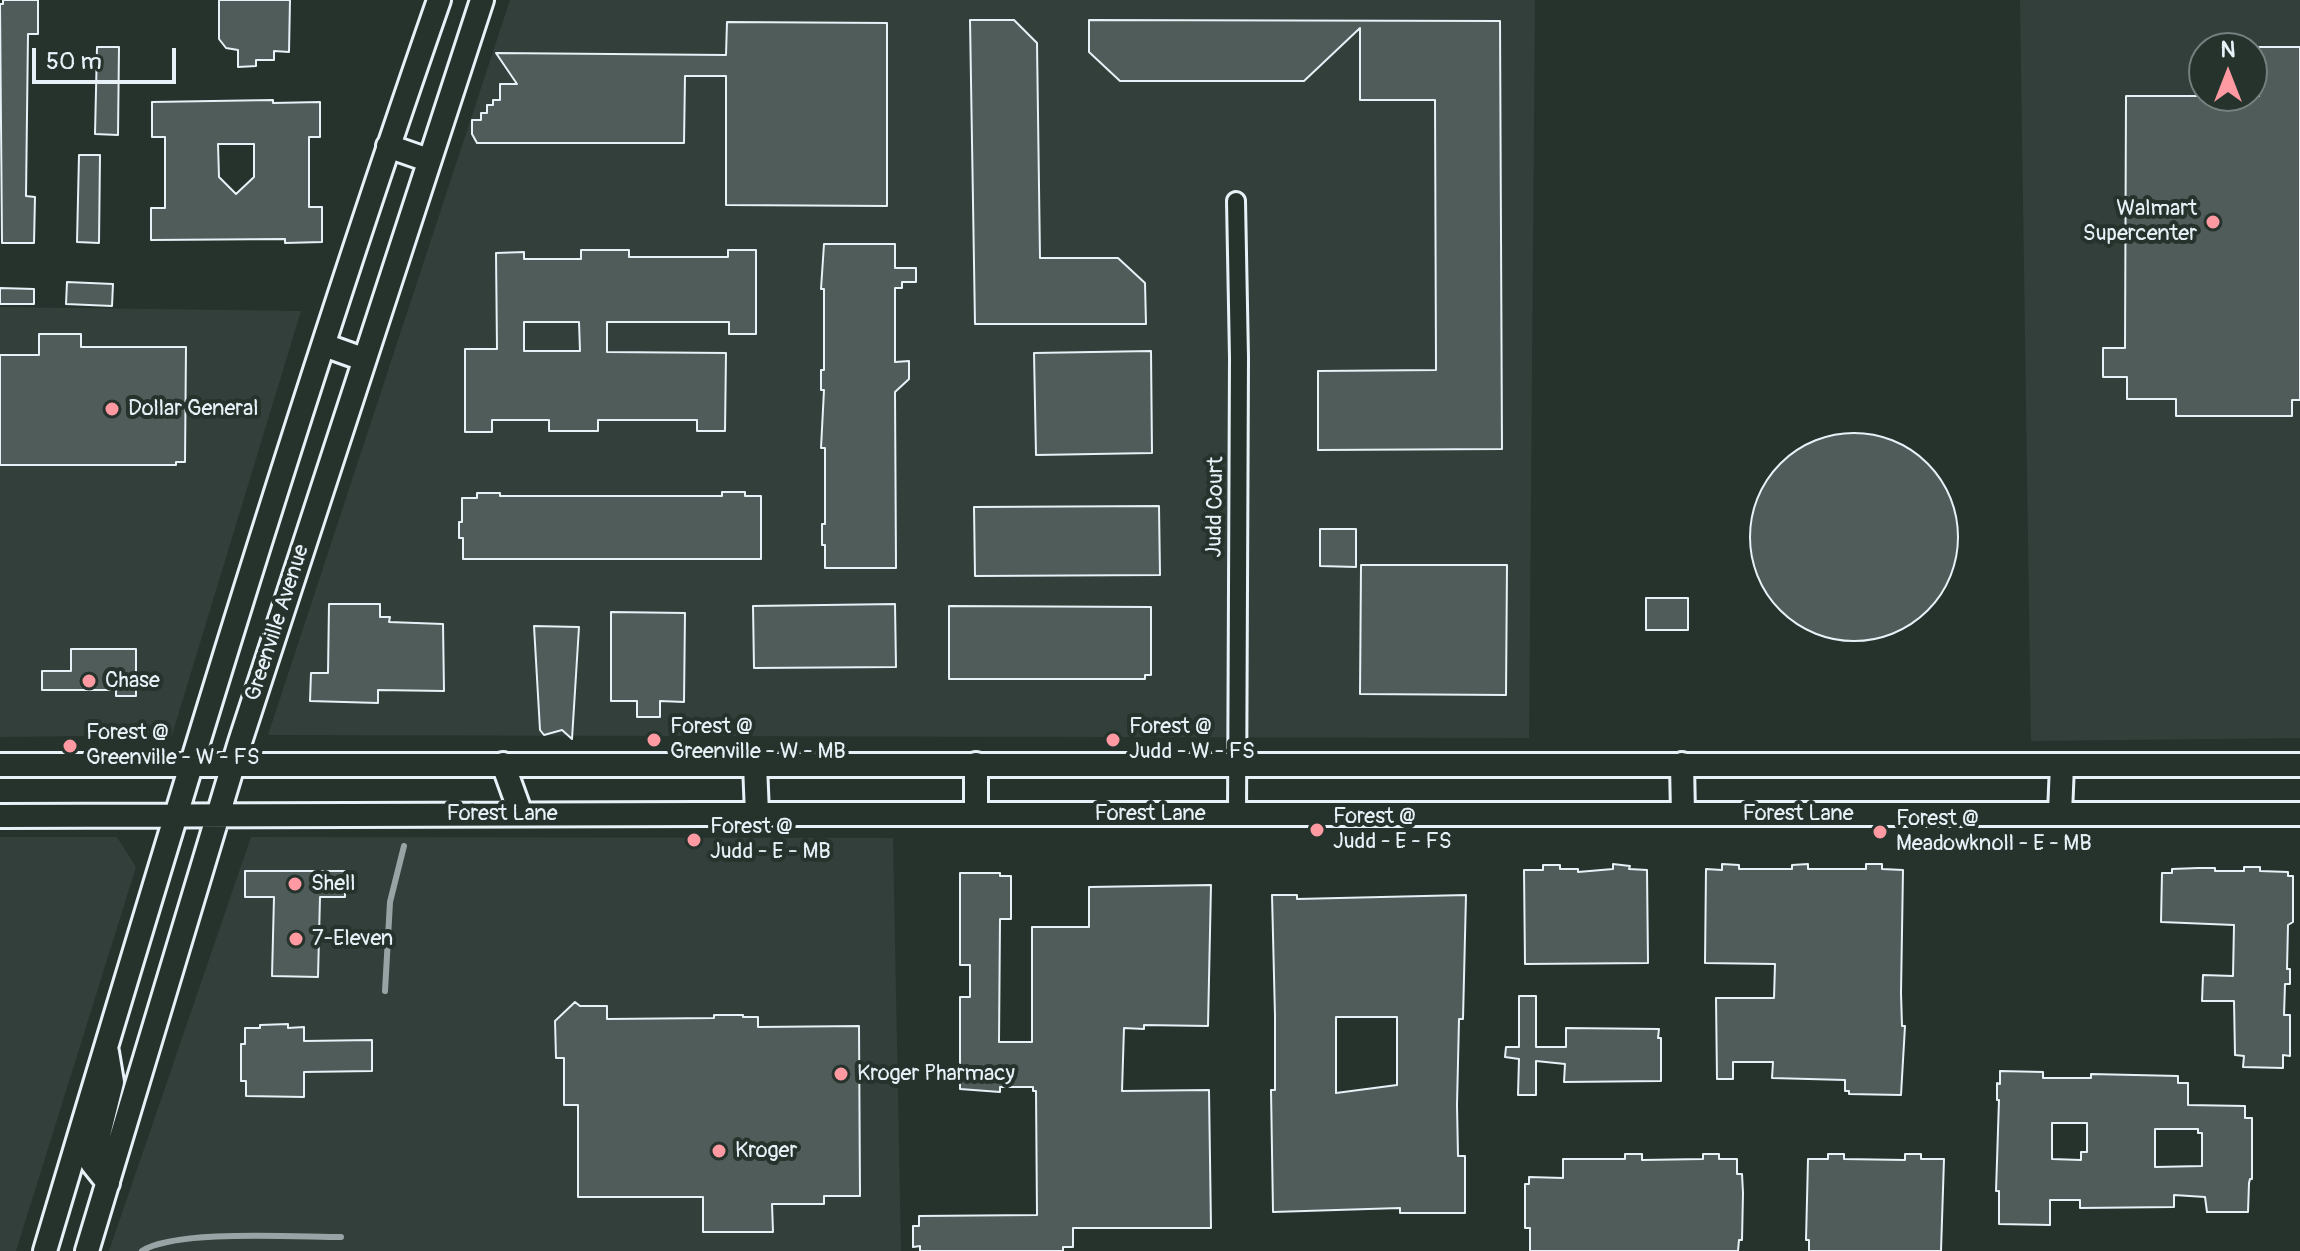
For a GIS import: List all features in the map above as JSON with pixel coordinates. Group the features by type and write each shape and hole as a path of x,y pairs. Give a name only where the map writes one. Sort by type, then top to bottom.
{"main road":[{"name":"Greenville Avenue","path":"45,1251 190,764 388,146 439,0"},
{"name":"Greenville Avenue","path":"87,1251 233,764 482,0"},
{"path":"388,146 428,160"},
{"path":"324,345 363,359"},
{"path":"503,764 521,814"},
{"path":"755,764 757,814"},
{"path":"976,764 976,814"},
{"path":"1682,764 1683,814"},
{"path":"0,765 2300,765"},
{"path":"2060,813 2062,765"},
{"name":"Forest Lane","path":"0,816 2300,814"},
{"path":"106,1047 112,1082 92,1163 108,1183"}],"street":[{"name":"Judd Court","path":"1236,201 1239,358 1237,815"}],"shaded area":[{"path":"510,0 1535,0 1529,738 268,735"},
{"path":"2020,0 2300,0 2300,738 2031,741"},
{"path":"0,307 301,311 172,735 0,737"},
{"path":"0,837 117,837 136,867 16,1251 0,1251"},
{"path":"251,837 893,838 901,1251 109,1251"}],"building":[{"path":"3,0 38,0 38,34 28,34 26,196 35,197 34,243 2,243 0,4"},
{"path":"219,0 290,0 289,52 274,51 274,60 256,60 256,66 238,67 238,50 226,48 219,39"},
{"path":"970,20 1014,20 1037,43 1040,258 1118,258 1145,283 1146,324 975,324"},
{"path":"1089,20 1500,21 1502,449 1318,450 1318,371 1436,370 1435,100 1360,100 1360,28 1304,81 1120,81 1089,52"},
{"path":"727,22 887,23 887,206 726,205 726,76 685,76 684,143 477,143 472,134 472,120 481,120 481,113 487,113 487,105 493,105 493,100 500,100 500,84 517,84 496,53 726,55"},
{"path":"97,47 119,47 118,135 95,134"},
{"name":"Walmart Supercenter","path":"2268,47 2300,47 2300,400 2292,400 2292,416 2176,416 2176,399 2127,399 2127,377 2103,377 2103,348 2125,348 2126,96 2188,96 2188,112 2268,112"},
{"path":"152,102 320,102 320,137 309,137 309,207 322,207 322,242 285,243 285,239 151,240 151,208 165,208 165,137 152,137","holes":["218,144 254,144 254,177 236,194 219,177"]},
{"path":"79,155 100,155 99,243 77,242"},
{"path":"824,244 895,244 895,268 916,268 916,282 902,282 902,288 895,288 895,362 909,361 909,379 895,392 896,568 825,568 822,524 825,524 825,448 821,448"},
{"path":"581,250 629,250 629,257 728,257 728,250 756,250 756,334 729,334 729,322 607,322 607,352 726,353 725,431 697,431 697,420 598,420 598,431 549,431 549,420 492,420 492,432 465,432 465,349 497,349 496,253 524,252 524,259 581,259","holes":["524,322 579,322 580,351 524,351"]},
{"path":"67,282 113,284 112,306 66,304"},
{"path":"0,288 34,289 34,304 0,304"},
{"name":"Dollar General","path":"39,334 81,334 81,347 186,347 185,462 176,462 176,465 0,465 0,355 39,355"},
{"path":"1151,351 1152,453 1036,455 1034,353"},
{"path":"1854,433 1894,441 1928,463 1950,497 1958,537 1950,577 1928,611 1894,633 1854,641 1814,633 1780,611 1758,577 1750,537 1758,497 1780,463 1814,441"},
{"path":"722,492 761,496 761,559 463,559 463,538 459,538 462,498 477,498 477,493 500,493 500,496 722,496"},
{"path":"1159,506 1160,575 975,576 974,507"},
{"path":"1320,529 1356,529 1356,567 1320,566"},
{"path":"1361,565 1507,565 1506,695 1360,694"},
{"path":"1646,598 1688,598 1688,630 1646,630"},
{"path":"329,604 380,604 380,617 390,617 389,622 443,624 444,691 378,690 378,703 310,701 311,673 328,673"},
{"path":"895,604 896,667 754,668 753,606"},
{"path":"949,606 1151,607 1151,675 1145,675 1145,679 949,679"},
{"path":"611,612 685,613 684,702 660,701 660,717 637,717 637,701 611,701"},
{"path":"534,626 579,627 572,739 562,730 544,735 540,730"},
{"name":"Chase","path":"71,649 136,649 136,696 116,696 116,690 42,690 42,671 71,671"},
{"path":"1613,864 1647,870 1648,963 1525,964 1524,870 1543,870 1543,865 1560,865 1560,869 1578,869 1578,872 1613,869"},
{"path":"1722,864 1739,865 1739,869 1792,869 1792,865 1808,864 1808,869 1866,869 1866,864 1882,864 1882,869 1903,870 1901,993 1902,1026 1905,1026 1901,1095 1849,1094 1845,1091 1845,1080 1772,1078 1773,1062 1733,1062 1733,1079 1717,1079 1716,998 1774,998 1775,964 1705,963 1706,869 1722,870"},
{"path":"2244,867 2288,872 2288,876 2293,876 2293,922 2288,925 2287,969 2290,969 2290,984 2285,984 2284,1015 2290,1015 2290,1056 2283,1055 2283,1068 2243,1067 2244,1056 2235,1055 2234,1001 2202,1001 2203,975 2233,976 2234,925 2161,922 2162,873 2172,873 2172,869 2198,868 2244,871"},
{"path":"245,871 345,871 345,897 320,897 318,977 272,976 274,897 245,897"},
{"path":"960,873 1011,876 1011,919 1000,919 999,1042 1032,1042 1032,927 1089,927 1089,887 1211,885 1208,1026 1144,1025 1144,1029 1124,1028 1122,1091 1209,1090 1211,1228 1073,1228 1073,1247 1063,1247 1063,1251 920,1251 920,1246 913,1247 913,1226 919,1226 919,1216 1037,1215 1036,1091 1033,1087 1000,1087 1000,1092 960,1089 960,997 970,997 970,965 960,965"},
{"path":"1272,895 1297,895 1297,899 1466,895 1457,1105 1458,1156 1465,1156 1465,1213 1400,1213 1400,1208 1273,1212 1271,1090 1275,1090","holes":["1336,1017 1397,1017 1397,1085 1336,1093"]},
{"path":"1519,996 1536,996 1536,1047 1566,1047 1566,1028 1659,1029 1661,1081 1564,1082 1565,1064 1536,1061 1536,1095 1518,1095 1519,1059 1505,1057 1506,1047 1519,1047"},
{"name":"Kroger","path":"575,1002 580,1006 607,1006 607,1019 743,1015 758,1017 758,1027 859,1026 860,1196 824,1196 824,1204 772,1204 773,1232 703,1232 703,1197 578,1197 578,1105 564,1105 564,1058 556,1058 555,1021"},
{"path":"288,1024 288,1028 304,1027 304,1041 372,1040 372,1071 304,1072 304,1097 246,1096 246,1081 241,1081 241,1044 245,1044 245,1028"},
{"path":"2000,1071 2043,1072 2043,1078 2091,1078 2091,1074 2178,1076 2178,1083 2188,1083 2188,1105 2245,1106 2245,1118 2252,1118 2252,1179 2249,1183 2248,1212 2207,1212 2205,1197 2174,1195 2174,1207 2080,1208 2080,1200 2050,1200 2050,1225 1999,1224 1999,1191 1996,1191 1997,1083 2000,1084","holes":["2052,1123 2087,1123 2087,1152 2081,1152 2081,1160 2052,1159","2155,1129 2198,1129 2198,1133 2202,1133 2202,1166 2155,1167"]},
{"path":"1625,1154 1642,1154 1642,1160 1703,1159 1703,1154 1719,1154 1719,1159 1737,1159 1737,1174 1742,1174 1743,1193 1742,1240 1739,1240 1738,1251 1530,1251 1530,1228 1525,1228 1525,1184 1529,1184 1529,1177 1563,1178 1563,1159 1625,1159"},
{"path":"1828,1154 1844,1154 1844,1159 1905,1160 1905,1154 1921,1154 1921,1159 1944,1159 1941,1251 1809,1251 1809,1240 1806,1240 1808,1159 1828,1159"}],"waterway":[{"path":"385,991 390,902 404,846"},
{"path":"142,1251 158,1244 208,1237 341,1237"}],"place":[{"name":"Walmart Supercenter","path":"2213,222"},
{"name":"Dollar General","path":"112,409"},
{"name":"Chase","path":"89,681"},
{"name":"Forest @ Greenville - W - MB","path":"654,740"},
{"name":"Forest @ Judd - W - FS","path":"1113,740"},
{"name":"Forest @ Greenville - W - FS","path":"70,746"},
{"name":"Forest @ Judd - E - FS","path":"1317,830"},
{"name":"Forest @ Meadowknoll - E - MB","path":"1880,832"},
{"name":"Forest @ Judd - E - MB","path":"694,840"},
{"name":"Shell","path":"295,884"},
{"name":"7-Eleven","path":"296,939"},
{"name":"Kroger Pharmacy","path":"841,1074"},
{"name":"Kroger","path":"719,1151"}]}
